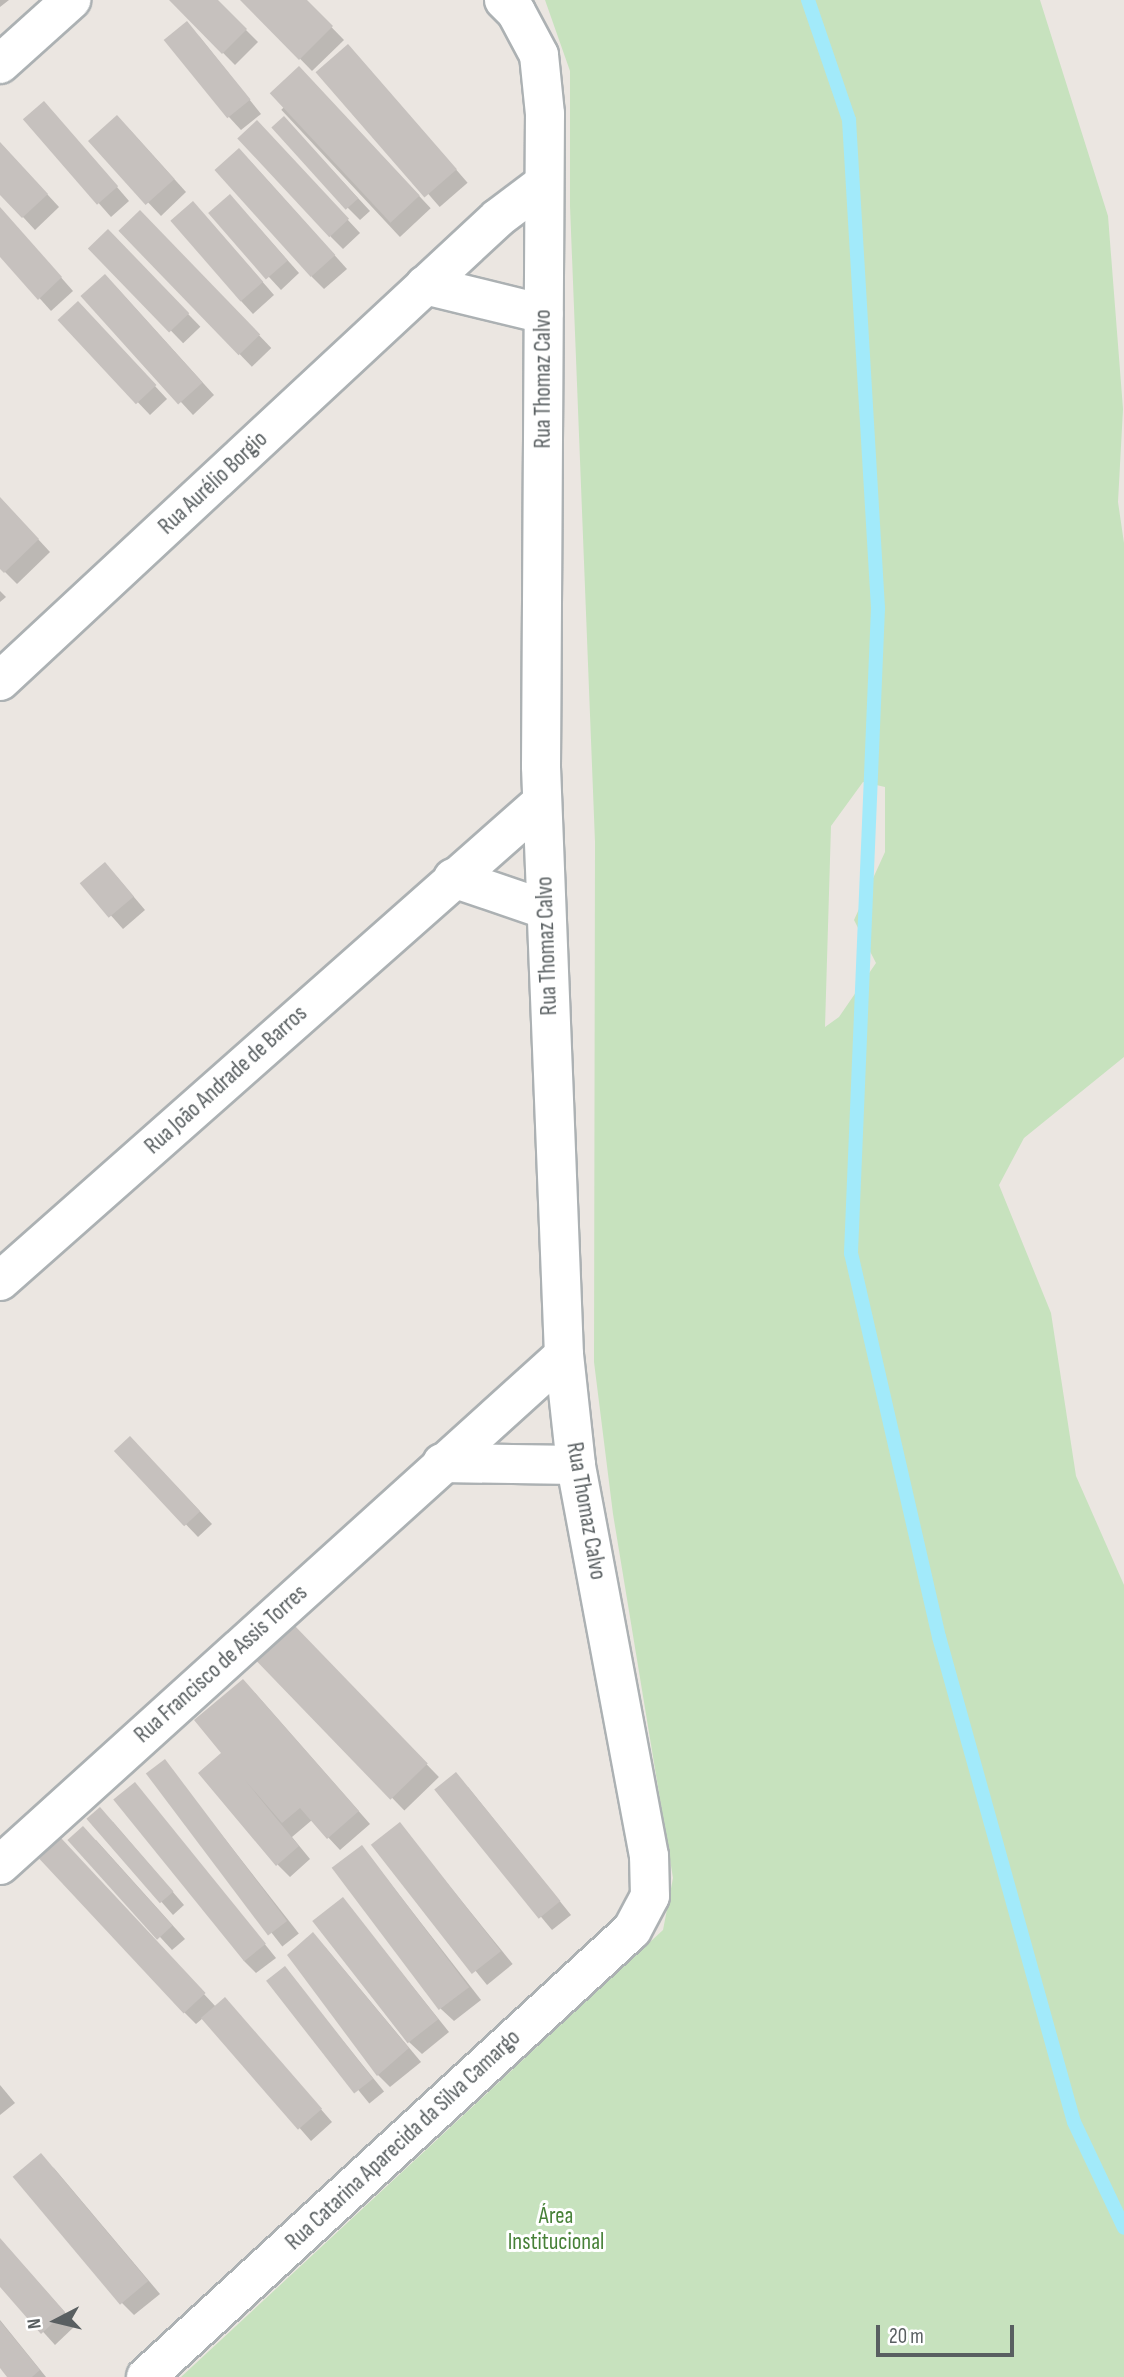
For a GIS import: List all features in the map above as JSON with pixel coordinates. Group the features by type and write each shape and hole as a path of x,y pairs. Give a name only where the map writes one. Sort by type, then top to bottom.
{"street":[{"path":"0,64 71,0"},
{"name":"Rua Thomaz Calvo","path":"504,0 516,12 539,55 545,114 542,185 542,802 544,909 564,1354 576,1465 649,1856 650,1896"},
{"name":"Rua Aurélio Borgio","path":"0,681 498,218 542,185"},
{"path":"425,285 544,314"},
{"name":"Rua João Andrade de Barros","path":"0,1281 542,802"},
{"path":"453,878 544,909"},
{"name":"Rua Francisco de Assis Torres","path":"0,1865 564,1354"},
{"path":"442,1463 576,1465"},
{"name":"Rua Catarina Aparecida da Silva Camargo","path":"146,2377 632,1930 650,1896"}],"green space":[{"name":"Área Institucional","path":"545,0 1040,0 1108,216 1123,409 1118,502 1124,543 1124,1057 1024,1138 999,1185 1051,1313 1076,1476 1124,1585 1124,2377 181,2377 663,1930 673,1878 613,1514 594,1362 595,842 570,206 570,71","holes":["863,782 885,787 885,852 854,920 876,963 839,1017 825,1027 831,826"]}],"building":[{"path":"169,0 218,0 247,29 222,54"},
{"path":"240,0 307,0 333,26 299,60"},
{"path":"187,21 251,99 227,118 164,40"},
{"path":"348,44 457,169 424,197 316,72"},
{"path":"299,66 420,195 390,223 270,93"},
{"path":"44,101 118,186 97,205 23,119"},
{"path":"117,115 175,179 146,205 88,141"},
{"path":"284,116 358,198 346,210 271,127"},
{"path":"257,120 349,219 329,237 237,138"},
{"path":"0,142 48,194 22,218 0,195"},
{"path":"239,148 335,255 311,277 214,170"},
{"path":"230,194 288,260 266,279 208,213"},
{"path":"193,201 263,282 241,301 170,221"},
{"path":"0,207 62,277 38,300 0,257"},
{"path":"140,210 260,334 239,355 118,231"},
{"path":"108,229 189,313 169,333 88,248"},
{"path":"105,274 203,382 178,405 80,296"},
{"path":"78,301 156,385 136,404 58,320"},
{"path":"0,497 39,539 4,573 0,569"},
{"path":"105,862 134,896 109,918 80,883"},
{"path":"130,1436 200,1511 184,1526 114,1451"},
{"path":"293,1624 428,1764 390,1800 256,1660"},
{"path":"243,1679 359,1811 327,1839 300,1808 282,1823 244,1779 299,1846 276,1866 198,1773 221,1753 194,1720"},
{"path":"165,1759 287,1921 268,1936 146,1773"},
{"path":"456,1772 560,1901 539,1919 434,1790"},
{"path":"135,1782 266,1944 244,1961 113,1800"},
{"path":"100,1807 173,1892 160,1903 86,1819"},
{"path":"400,1822 501,1951 472,1974 371,1845"},
{"path":"83,1826 173,1926 157,1940 67,1840"},
{"path":"61,1838 206,1993 184,2014 39,1858"},
{"path":"362,1845 469,1987 439,2010 332,1868"},
{"path":"343,1897 438,2019 408,2043 312,1921"},
{"path":"313,1932 409,2048 377,2076 287,1955"},
{"path":"285,1966 373,2079 354,2093 266,1981"},
{"path":"225,1997 322,2109 298,2130 201,2018"},
{"path":"41,2153 148,2281 120,2305 13,2177"},
{"path":"0,2238 65,2312 41,2334 0,2287"},
{"path":"0,2321 40,2370 32,2377 7,2377 0,2368"}],"waterway":[{"path":"808,0 849,120 878,608 851,1253 939,1637 1074,2122 1124,2228"}]}
